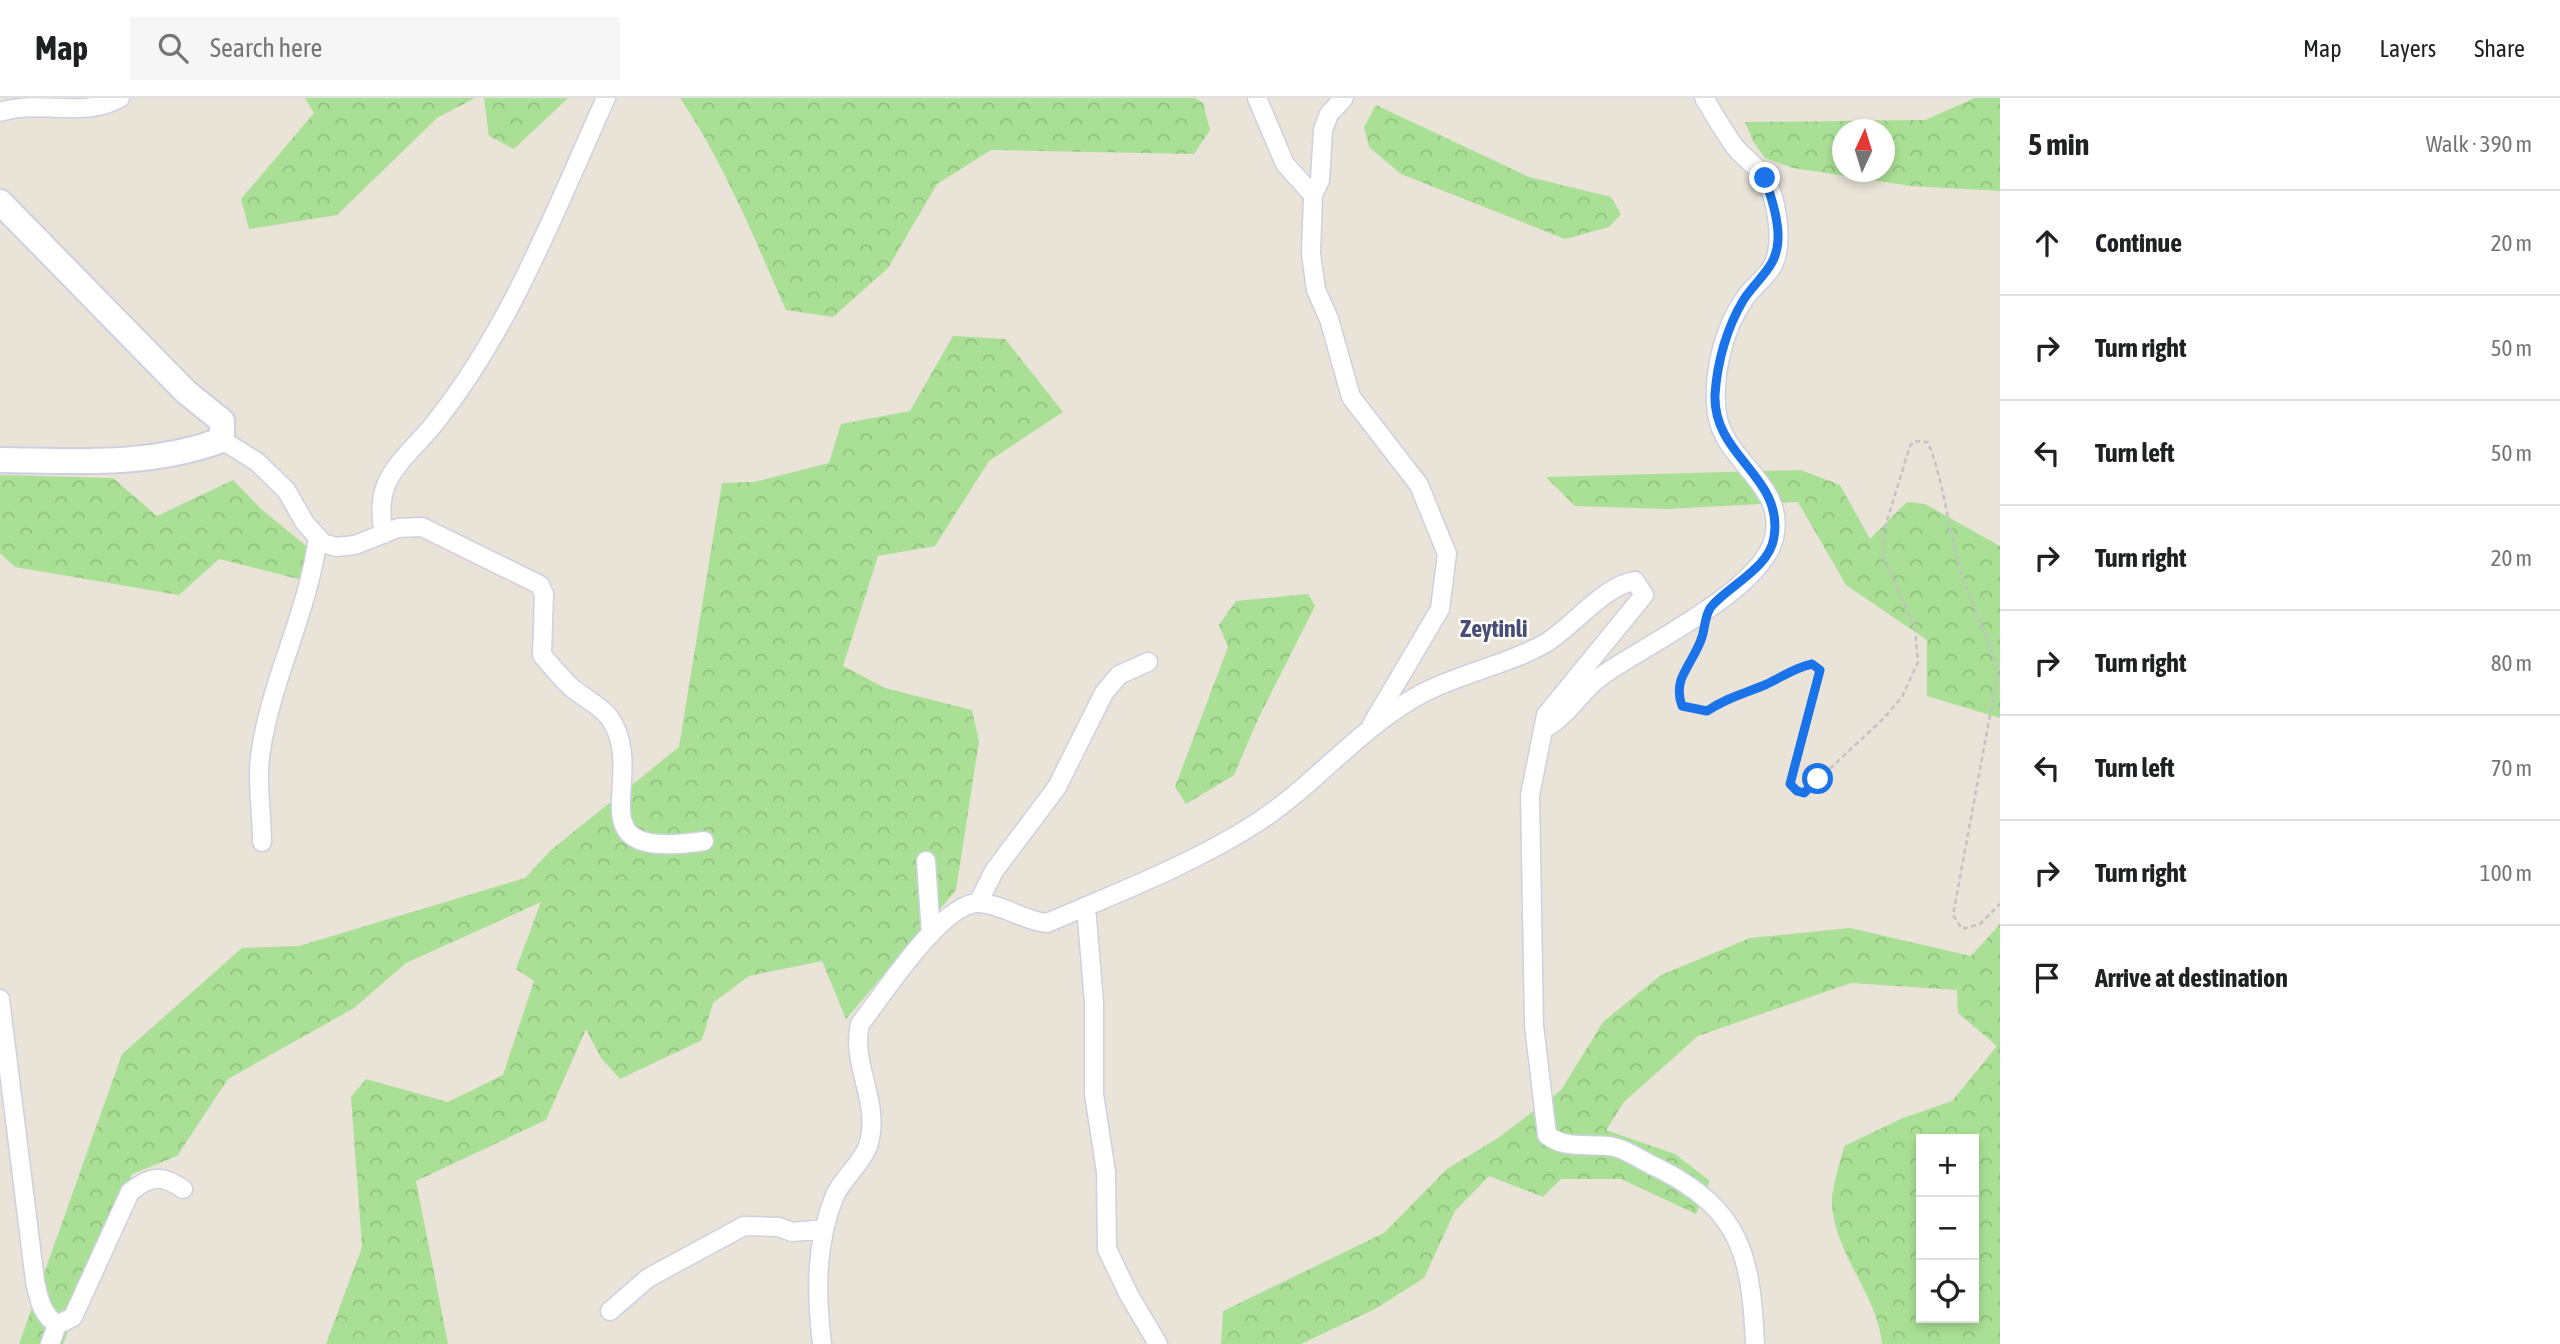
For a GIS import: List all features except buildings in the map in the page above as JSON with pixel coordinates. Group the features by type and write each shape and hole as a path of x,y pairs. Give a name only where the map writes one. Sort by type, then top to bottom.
{"street":[{"path":"0,112 17,107 86,109 102,107 120,98"},
{"path":"384,534 380,496 390,475 435,422 504,322 606,98"},
{"path":"1257,98 1285,164 1313,195"},
{"path":"1344,98 1329,114 1323,130 1320,180 1313,195 1311,254 1315,290 1329,319 1350,397 1419,485 1447,554 1440,610 1370,727"},
{"path":"1544,725 1549,726 1564,716 1600,677 1710,608 1752,574 1774,540 1774,506 1759,480 1735,454 1719,428 1715,397 1719,359 1728,333 1744,299 1773,265 1779,240 1765,178 1735,147 1704,98"},
{"path":"0,202 167,373 222,421 222,440"},
{"path":"222,440 257,462 286,490 305,523 318,537 336,547 355,545 398,528 422,527 540,585 544,594 542,654 570,686 608,716 619,743 622,768 619,814 629,834 643,843 670,846 704,841"},
{"path":"0,460 128,462 191,451 222,440"},
{"path":"262,842 260,753 272,702 313,577 318,537"},
{"path":"822,1344 817,1299 824,1229 836,1193 868,1147 872,1105 856,1039 860,1024 931,934 961,907 978,903 997,906 1035,922 1046,923 1204,851 1258,821 1370,727 1420,695 1468,672 1545,644 1612,591 1626,582 1635,581 1644,595 1636,608 1546,715 1530,795 1534,1025 1547,1135 1559,1144 1615,1147 1671,1175 1706,1201 1732,1230 1743,1249 1752,1290 1755,1344"},
{"path":"978,903 994,871 1057,787 1104,693 1119,675 1148,662"},
{"path":"926,860 931,934"},
{"path":"1086,906 1094,1003 1094,1094 1106,1172 1107,1249 1129,1295 1158,1344"},
{"path":"0,999 35,1280 41,1306 57,1325"},
{"path":"50,1344 57,1325 72,1317 86,1293 130,1192 146,1180 168,1178 183,1189"},
{"path":"610,1311 648,1278 744,1226 779,1227 792,1231 824,1229"}],"path":[{"path":"1710,608 1692,664 1681,679 1679,695 1682,706 1707,711 1736,693 1760,687 1801,666 1812,664 1820,670 1790,784 1797,791 1804,793 1902,698 1918,662 1915,629 1884,558 1884,530 1910,446 1915,441 1928,442 1937,465 1948,525 1963,579 1991,642 1998,672 1954,915 1962,929 1980,924 2000,904"}],"green space":[{"path":"305,98 475,98 437,118 337,215 249,229 241,199 314,113"},
{"path":"484,98 568,98 514,149 489,136"},
{"path":"680,98 1195,98 1203,103 1210,130 1194,154 991,150 937,184 888,268 833,317 786,310 725,175"},
{"path":"1975,98 2000,98 2000,191 1885,182 1895,182 1895,120 1925,120"},
{"path":"1376,105 1529,177 1611,197 1621,214 1609,227 1565,239 1401,174 1369,147 1364,127"},
{"path":"1832,121 1832,174 1793,168 1765,158 1753,141 1745,122"},
{"path":"953,336 1005,339 1063,412 989,461 935,546 878,556 843,666 885,688 972,710 979,741 956,890 846,1019 822,961 749,976 713,1003 702,1040 620,1079 601,1058 586,1029 546,1120 416,1181 448,1344 326,1344 362,1247 351,1097 366,1079 448,1102 503,1075 534,981 516,969 541,902 406,963 354,1008 228,1079 177,1156 132,1174 63,1344 19,1344 122,1054 242,948 299,946 525,878 551,850 679,747 722,483 754,482 829,463 841,424 910,411"},
{"path":"1801,470 1840,485 1870,539 1907,502 1925,504 2000,546 2000,718 1927,696 1927,640 1846,585 1798,502 1667,509 1575,506 1546,477"},
{"path":"0,475 113,478 157,516 233,480 261,509 310,549 302,580 219,559 179,595 15,567 0,553"},
{"path":"1308,594 1315,606 1258,719 1234,775 1186,804 1175,787 1228,647 1219,625 1236,601"},
{"path":"2000,924 2000,1344 1882,1344 1873,1309 1841,1242 1832,1205 1834,1183 1844,1146 1903,1118 1952,1101 1997,1046 1958,1013 1957,990 1851,983 1698,1036 1624,1102 1606,1130 1675,1154 1710,1181 1696,1214 1621,1179 1561,1179 1543,1197 1489,1176 1455,1211 1424,1278 1375,1309 1301,1344 1221,1344 1223,1311 1384,1233 1447,1169 1498,1138 1561,1090 1603,1022 1661,975 1750,938 1850,928 1971,956"}],"district":[{"name":"Zeytinli","path":"1494,628"}],"route":[{"path":"1765,178 1779,240 1773,265 1744,299 1728,333 1719,359 1715,397 1719,428 1735,454 1759,480 1774,506 1774,540 1752,574 1710,608 1692,664 1681,679 1679,695 1682,706 1695,711 1707,711 1736,693 1760,687 1801,666 1812,664 1820,670 1790,784 1797,791 1804,793 1818,779"}]}
